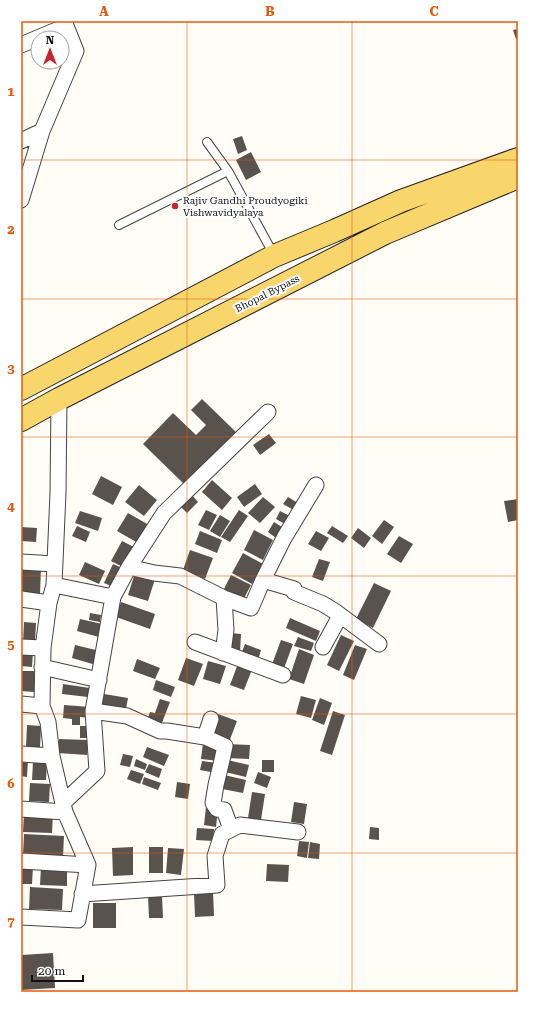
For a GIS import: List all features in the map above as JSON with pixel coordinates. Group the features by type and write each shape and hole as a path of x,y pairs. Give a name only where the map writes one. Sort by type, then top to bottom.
{"main road":[{"path":"21,389 265,260 401,201 518,159"},
{"name":"Bhopal Bypass","path":"24,412 59,399 385,233 518,177"},
{"path":"265,260 270,292"}],"street":[{"path":"21,45 65,24 76,51 42,131 21,200"},
{"path":"21,141 42,131"},
{"path":"21,917 78,920 88,865 64,807 52,756 48,722 42,706 43,648 49,602 54,585 58,493 59,399"},
{"path":"21,809 64,807 97,771 93,711 113,597 129,568 164,513 268,412"},
{"path":"129,568 154,574 180,576 224,598 251,608 284,538 316,485"},
{"path":"21,562 55,564"},
{"path":"263,580 294,589 294,592 323,604 379,644"},
{"path":"54,585 113,597"},
{"path":"223,653 226,630 224,598"},
{"path":"21,599 49,602"},
{"path":"323,647 340,616"},
{"path":"195,642 283,674"},
{"path":"21,647 43,648"},
{"path":"42,667 99,680"},
{"path":"21,704 42,706"},
{"path":"93,711 127,716 160,731 205,737 225,746 216,785 214,804 217,809 224,810 231,829"},
{"path":"205,737 211,719"},
{"path":"21,754 52,756"},
{"path":"82,894 217,885 215,856 222,834 240,825 298,832"},
{"path":"21,861 88,865"}],"lane":[{"path":"207,142 228,171 265,260"},
{"path":"119,225 228,171"}],"building":[{"path":"518,29 518,39 516,39 513,30"},
{"path":"242,136 247,150 238,154 233,139"},
{"path":"251,152 261,172 246,180 236,160"},
{"path":"202,399 238,434 186,486 143,444 173,413 196,435 206,425 191,410"},
{"path":"269,434 276,443 260,455 253,445"},
{"path":"101,476 122,487 113,505 92,494"},
{"path":"212,480 232,498 222,510 202,492"},
{"path":"255,484 262,494 244,507 237,497"},
{"path":"139,485 157,500 144,516 125,502"},
{"path":"192,495 198,502 187,513 180,506"},
{"path":"263,497 275,507 260,523 248,513"},
{"path":"288,497 303,506 299,513 283,504"},
{"path":"518,499 518,520 508,522 504,501"},
{"path":"206,510 217,515 209,530 198,525"},
{"path":"239,510 248,516 230,542 221,537"},
{"path":"80,511 102,518 98,531 75,523"},
{"path":"280,511 290,516 285,524 276,519"},
{"path":"128,513 149,525 138,543 117,531"},
{"path":"220,515 230,521 220,537 210,531"},
{"path":"384,520 394,527 382,544 372,536"},
{"path":"274,522 282,527 276,538 268,532"},
{"path":"77,526 90,532 86,542 72,536"},
{"path":"332,526 348,536 343,543 327,533"},
{"path":"21,527 37,528 36,542 21,541"},
{"path":"358,528 371,538 364,548 351,538"},
{"path":"254,530 273,540 263,560 244,550"},
{"path":"200,531 222,540 217,553 195,544"},
{"path":"316,531 329,538 321,551 308,544"},
{"path":"399,536 413,544 401,563 387,554"},
{"path":"122,541 134,547 123,567 111,561"},
{"path":"190,550 213,558 205,579 183,570"},
{"path":"243,553 263,564 252,584 232,573"},
{"path":"319,559 330,562 323,581 312,577"},
{"path":"85,562 105,571 99,584 79,575"},
{"path":"113,564 124,569 116,588 104,583"},
{"path":"21,566 41,567 40,595 21,594"},
{"path":"135,573 155,579 148,601 128,595"},
{"path":"231,575 251,585 241,604 222,593"},
{"path":"374,583 391,591 373,628 356,619"},
{"path":"121,602 155,614 150,629 116,617"},
{"path":"90,613 101,615 100,622 89,620"},
{"path":"290,618 320,631 316,641 286,628"},
{"path":"80,619 102,624 99,637 77,631"},
{"path":"24,622 36,623 35,642 23,642"},
{"path":"230,633 241,634 240,653 229,652"},
{"path":"341,635 354,641 339,671 327,665"},
{"path":"298,637 314,643 311,651 294,646"},
{"path":"281,640 293,644 283,671 271,667"},
{"path":"245,644 261,650 258,660 241,654"},
{"path":"75,645 100,651 96,665 72,658"},
{"path":"355,645 367,649 354,680 343,675"},
{"path":"299,649 314,655 304,684 289,679"},
{"path":"22,651 33,652 32,667 21,666"},
{"path":"186,658 203,664 194,686 178,680"},
{"path":"137,659 160,668 155,679 133,671"},
{"path":"208,661 226,666 220,684 203,679"},
{"path":"239,661 253,667 244,690 230,685"},
{"path":"21,671 34,671 34,692 21,691"},
{"path":"156,680 175,687 171,697 153,690"},
{"path":"63,684 90,688 88,697 62,694"},
{"path":"104,694 128,698 125,714 101,709"},
{"path":"301,696 316,700 311,718 296,714"},
{"path":"320,698 332,703 324,725 312,720"},
{"path":"160,699 170,702 160,728 146,723 150,712 155,713"},
{"path":"64,705 90,707 89,718 80,717 80,725 72,725 72,719 63,718"},
{"path":"333,711 345,715 332,755 320,751"},
{"path":"218,714 237,721 229,742 210,735"},
{"path":"27,725 41,726 40,748 26,747"},
{"path":"80,726 88,726 87,738 80,738"},
{"path":"59,739 88,740 87,755 58,753"},
{"path":"203,743 221,745 219,761 201,759"},
{"path":"227,744 250,745 249,759 226,758"},
{"path":"147,747 169,755 164,766 143,757"},
{"path":"123,754 133,756 130,767 120,765"},
{"path":"21,759 28,759 27,777 21,776"},
{"path":"136,759 147,764 145,770 134,766"},
{"path":"223,759 249,765 246,777 221,771"},
{"path":"262,760 274,760 274,772 262,772"},
{"path":"202,761 217,763 216,773 200,770"},
{"path":"33,762 47,762 46,780 32,780"},
{"path":"149,764 162,769 159,778 145,772"},
{"path":"131,770 144,774 140,784 127,779"},
{"path":"258,772 271,777 267,788 254,783"},
{"path":"220,774 246,780 243,793 217,788"},
{"path":"144,777 161,783 158,790 142,784"},
{"path":"177,782 190,784 188,799 175,797"},
{"path":"30,783 50,784 49,802 29,801"},
{"path":"252,792 265,794 261,820 248,818"},
{"path":"294,802 307,804 304,824 291,822"},
{"path":"206,807 218,809 216,827 204,825"},
{"path":"24,812 53,813 52,833 23,832"},
{"path":"370,827 379,828 379,840 369,839"},
{"path":"197,828 214,829 213,841 196,840"},
{"path":"24,834 64,836 63,857 23,855"},
{"path":"299,841 309,842 307,858 297,856"},
{"path":"310,842 320,844 319,859 308,858"},
{"path":"133,847 133,875 113,876 112,848"},
{"path":"149,847 163,847 163,873 149,873"},
{"path":"168,848 184,849 181,875 166,873"},
{"path":"267,864 289,865 288,882 266,881"},
{"path":"21,865 33,866 32,884 21,884"},
{"path":"41,867 67,868 67,886 40,885"},
{"path":"30,887 63,889 62,910 29,909"},
{"path":"213,891 214,916 195,917 194,892"},
{"path":"148,896 162,896 163,918 149,918"},
{"path":"93,903 116,903 116,928 93,928"},
{"path":"53,953 55,988 21,990 21,955"}],"place":[{"name":"Rajiv Gandhi Proudyogiki Vishwavidyalaya","path":"175,206"}]}
